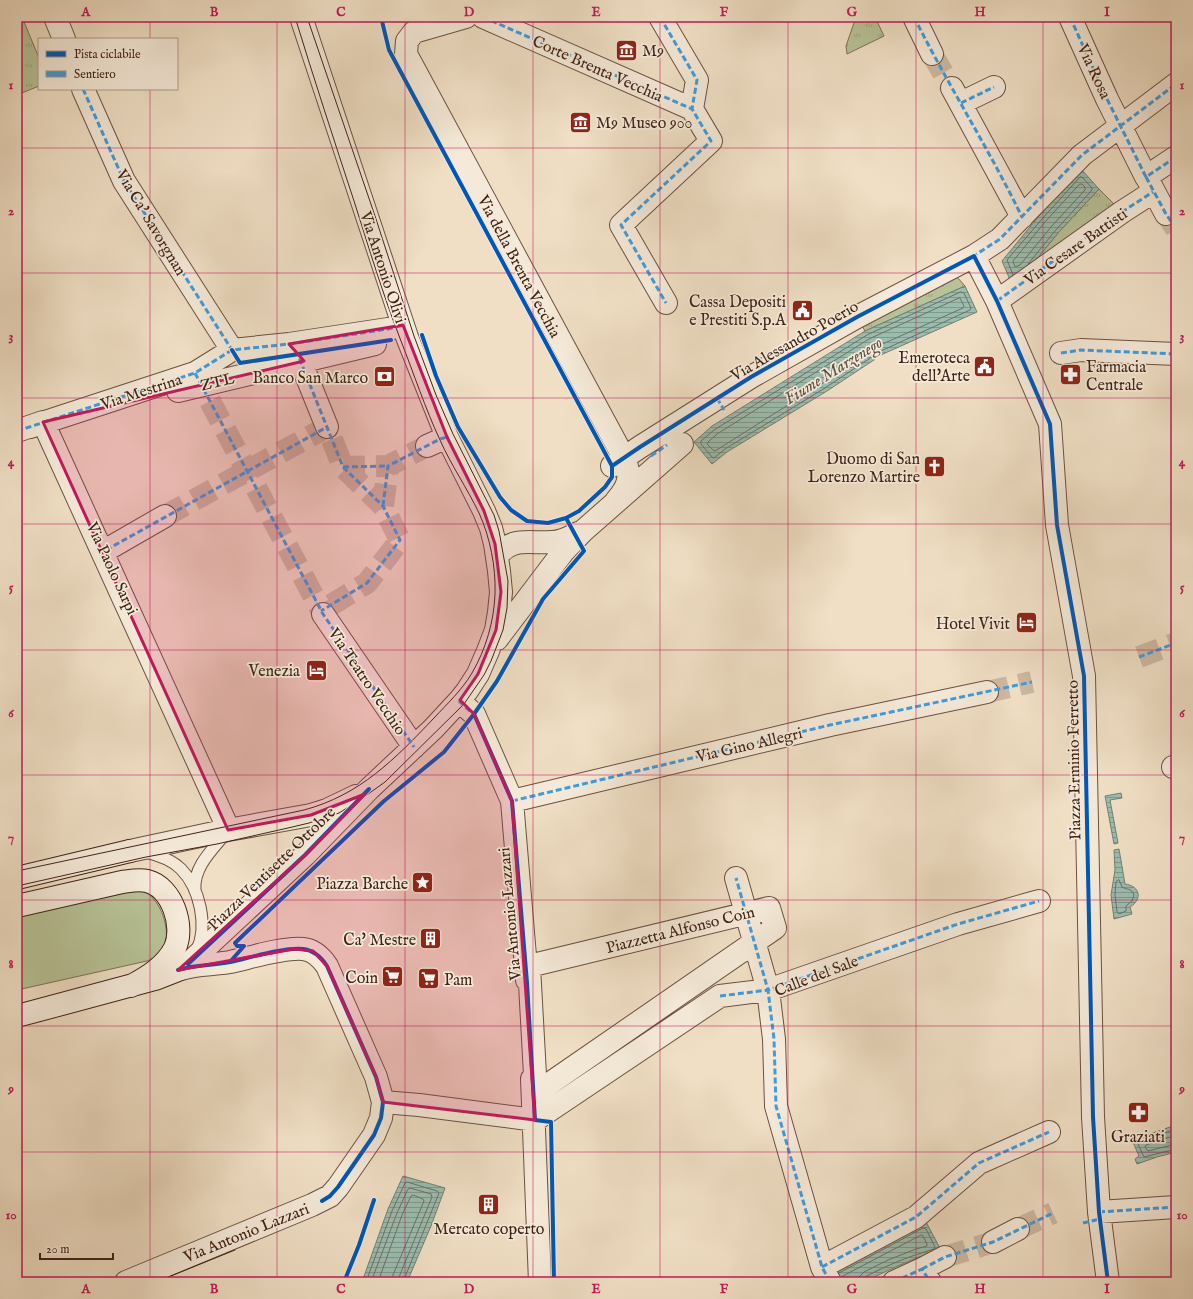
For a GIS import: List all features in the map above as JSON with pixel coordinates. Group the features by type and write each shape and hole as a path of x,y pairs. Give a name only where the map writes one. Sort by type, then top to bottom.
{"street":[{"path":"55,17 64,38"},
{"name":"Via Antonio Olivi","path":"301,17 397,333 484,510 491,528 497,556 501,592 496,630 488,651"},
{"name":"Via della Brenta Vecchia","path":"466,17 414,32 407,41 406,54 618,462 628,471 626,488 616,502"},
{"name":"Corte Brenta Vecchia","path":"482,17 692,109"},
{"path":"660,17 697,80 692,109 711,140 620,225 666,303"},
{"path":"914,17 932,54"},
{"name":"Via Rosa","path":"1070,17 1120,126 1166,214"},
{"name":"Via Alessandro Poerio","path":"618,462 721,404 857,317 974,256 1000,239 1082,155 1176,84"},
{"path":"994,86 956,96 1022,217"},
{"name":"Via Ca' Savorgnan","path":"83,90 124,181 232,350"},
{"name":"Via Cesare Battisti","path":"997,301 1122,212 1176,157"},
{"name":"Piazza Erminio Ferretto","path":"974,256 997,301 1050,424 1057,525 1084,676 1094,1218 1108,1282"},
{"name":"Via Mestrina","path":"27,428 195,373 232,350 289,344 388,330 397,333"},
{"name":"ZTL","path":"27,428 397,333"},
{"path":"289,344 298,355 327,427"},
{"path":"1062,353 1081,350 1176,354"},
{"path":"195,373 210,401"},
{"path":"27,428 228,828"},
{"name":"Via Paolo Sarpi","path":"27,428 106,550 180,716"},
{"path":"427,446 447,437"},
{"path":"370,789 433,729 459,701 474,680 488,651 563,552 583,531 616,502 667,448"},
{"path":"106,550 165,516"},
{"path":"497,556 510,544 565,540 583,531"},
{"name":"Via Teatro Vecchio","path":"323,614 414,747"},
{"name":"Via Gino Allegri","path":"512,801 830,725 987,692"},
{"name":"Via Antonio Lazzari","path":"459,701 474,714 512,801 527,982 540,1282"},
{"path":"198,755 228,828"},
{"name":"Piazza Ventisette Ottobre","path":"17,878 228,828 311,815 328,810 370,789"},
{"name":"Piazza Ventisette Ottobre","path":"183,967 305,855 370,789"},
{"path":"383,1102 419,1104 534,1120 720,996 768,990 736,878"},
{"name":"Piazza Ventisette Ottobre","path":"17,906 134,880 146,881 156,886 171,900 178,924 177,943 171,955 158,969 131,986"},
{"name":"Calle del Sale","path":"826,1274 776,1106 774,1039 768,990 958,924 1039,901"},
{"name":"Piazzetta Alfonso Coin","path":"746,914 528,966 536,1093 754,943"},
{"name":"Piazza Ventisette Ottobre","path":"17,1016 155,980 183,967 230,962 302,948 312,952 324,960 327,966 376,1077 383,1102 381,1118 374,1135 338,1187 330,1196 322,1201"},
{"path":"826,1274 916,1216 979,1163 1049,1132"},
{"name":"Via Antonio Lazzari","path":"126,1282 322,1201"},
{"path":"1094,1218 1176,1207"},
{"path":"993,1242 1018,1229"},
{"path":"894,1282 926,1275 945,1257"}],"lane":[{"name":"Piazza Ventisette Ottobre","path":"195,892 196,877 200,867 228,828"},
{"name":"Piazza Ventisette Ottobre","path":"130,852 153,854 171,862 187,875 195,892 201,916 201,938 197,949 183,967"}],"highlighted area":[{"path":"403,325 447,437 484,511 495,544 501,592 496,630 478,674 460,700 474,714 512,801 535,1120 383,1102 376,1077 327,966 313,951 294,949 178,970 305,855 365,794 311,815 228,830 43,422 304,361 289,344"}],"green space":[{"path":"17,17 22,17 38,56 38,86 17,95"},
{"path":"856,17 875,17 884,36 847,54 846,46"},
{"path":"1099,189 1117,207 1036,260 1058,233"},
{"path":"957,277 965,286 865,331 861,324"},
{"path":"126,890 137,890 147,893 159,906 166,925 165,944 161,952 147,961 17,990 17,915"}],"water":[{"path":"1081,169 1099,189 1058,233 1036,260 1011,282 1002,261 1039,216"},
{"name":"Fiume Marzenego","path":"965,286 977,312 883,354 827,391 727,452 712,464 694,442 712,426 865,331"},
{"path":"1121,793 1122,798 1110,800 1118,843 1114,844 1105,796"},
{"path":"1119,849 1125,884 1134,887 1137,890 1138,897 1134,904 1130,907 1132,914 1114,919 1111,895 1115,870 1114,850"},
{"path":"1176,1125 1176,1152 1137,1164 1135,1159 1139,1156 1132,1140"},
{"path":"403,1176 445,1188 431,1226 407,1282 362,1282 388,1209"},
{"path":"926,1222 942,1252 919,1257 864,1282 816,1282 834,1271"}],"tunnel":[{"path":"932,54 952,88"},
{"path":"1166,214 1176,229"},
{"path":"210,401 323,614"},
{"path":"165,516 327,427 343,467 383,506 400,540 367,583 321,611"},
{"path":"383,506 388,466 427,446"},
{"path":"343,467 388,466"},
{"path":"1139,657 1176,643"},
{"path":"987,692 1032,682"},
{"path":"1018,1229 1053,1213"},
{"path":"945,1257 993,1242"}],"tram line":[{"path":"17,871 304,810 342,795 375,774 420,733 459,691 468,679 477,664 485,645 493,614 495,584 489,542 483,522 444,449 424,403 394,324 295,17"},
{"path":"17,886 146,857 217,844 288,828 339,813 385,782 464,704 484,675 503,630 507,608 508,581 499,531 494,515 453,434 436,395 414,336 307,17"},
{"path":"156,1282 235,1250"}],"marked path":[{"path":"483,17 692,109 711,141 621,225 666,303"},
{"path":"660,17 697,80 692,109"},
{"path":"914,17 1022,217"},
{"path":"1070,17 1107,99 1146,177 1176,157"},
{"path":"972,257 1000,239 1082,155 1176,84"},
{"path":"961,103 994,87"},
{"path":"83,90 124,181 232,350"},
{"path":"1146,177 1176,229"},
{"path":"997,301 1122,212 1153,192"},
{"path":"17,431 195,373 232,350 289,344 388,329 403,325"},
{"path":"289,344 298,355 343,467 383,506 400,540 367,583 321,611"},
{"path":"1061,353 1081,350 1176,354"},
{"path":"195,373 323,614 414,747"},
{"path":"717,398 724,410"},
{"path":"106,550 327,427"},
{"path":"383,506 388,466 440,439 447,437"},
{"path":"651,456 667,445"},
{"path":"343,467 388,466"},
{"path":"1139,657 1176,643"},
{"path":"512,801 830,725 1032,682"},
{"path":"459,701 475,716"},
{"path":"720,996 768,990 736,878"},
{"path":"830,1282 822,1267 776,1106 774,1039 768,990 958,924 1039,901"},
{"path":"822,1267 916,1217 979,1163 1049,1132"},
{"path":"1099,1212 1176,1207"},
{"path":"922,1269 945,1257 993,1242 1053,1213"},
{"path":"1083,1223 1100,1219"},
{"path":"894,1282 922,1269 930,1282"}],"cycle path":[{"path":"381,17 389,50 612,466 612,477 605,487 579,511 566,518 548,523 527,521 511,510 500,497 458,427 436,376 422,335"},
{"path":"612,466 751,377 857,317 974,256 997,301 1050,424 1057,525 1084,676 1093,1117 1099,1212 1108,1282"},
{"path":"232,350 240,363 391,340"},
{"path":"230,962 244,946 237,946 235,943 384,801 444,752 474,714 497,681 543,599 584,551 566,518"},
{"path":"474,714 512,801 527,983 535,1120 551,1122 554,1282"},
{"path":"188,964 305,855 369,789"},
{"path":"178,970 230,962 277,951 295,949 303,949 313,952 327,966 376,1077 383,1102 381,1118 374,1135 338,1187 330,1196 322,1201"},
{"path":"344,1282 359,1245 374,1200"}],"place":[{"name":"M9","path":"627,50"},
{"name":"M9 Museo 900","path":"581,122"},
{"name":"Cassa Depositi e Prestiti S.p.A","path":"802,310"},
{"name":"Emeroteca dell'Arte","path":"985,366"},
{"name":"Farmacia Centrale","path":"1071,375"},
{"name":"Banco San Marco","path":"384,377"},
{"name":"Duomo di San Lorenzo Martire","path":"935,467"},
{"name":"Hotel Vivit","path":"1026,623"},
{"name":"Venezia","path":"316,670"},
{"name":"Piazza Barche","path":"423,883"},
{"name":"Ca' Mestre","path":"431,939"},
{"name":"Coin","path":"393,977"},
{"name":"Pam","path":"429,979"},
{"name":"Graziati","path":"1138,1112"},
{"name":"Mercato coperto","path":"489,1205"}]}
